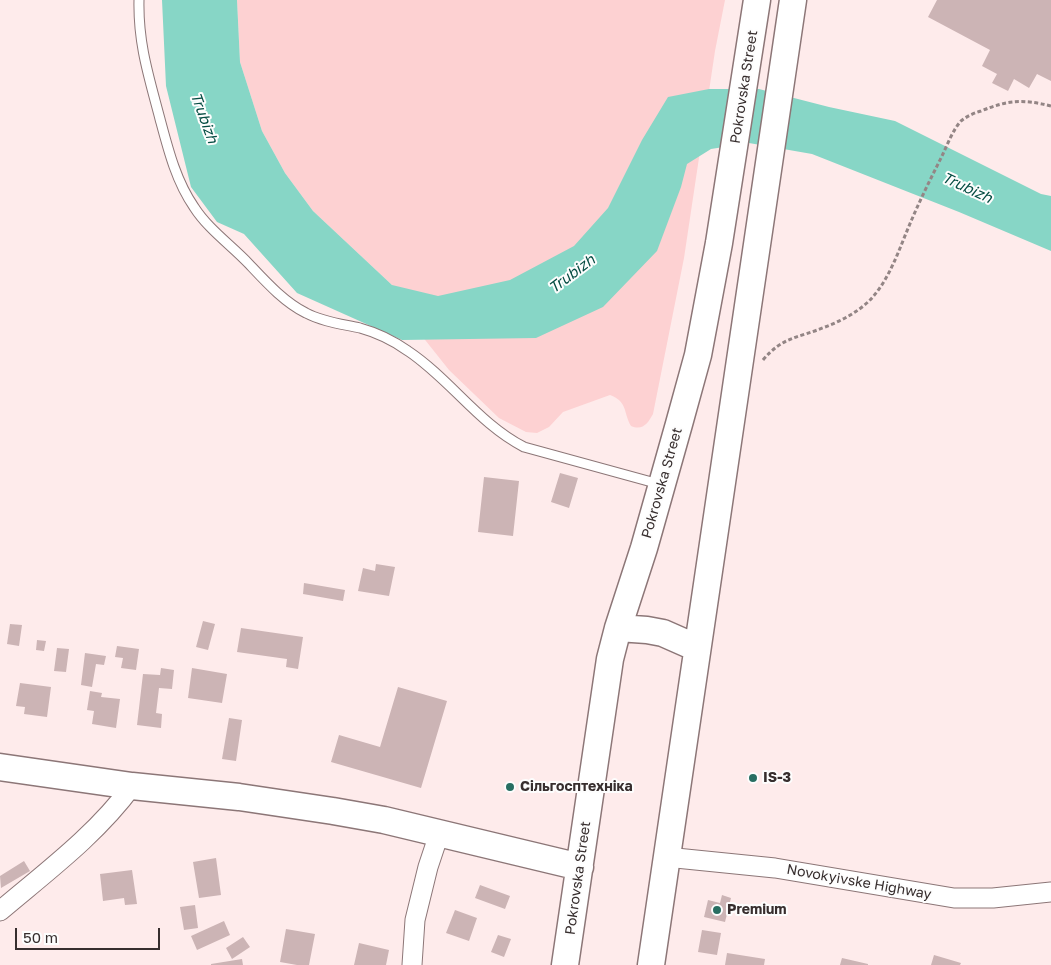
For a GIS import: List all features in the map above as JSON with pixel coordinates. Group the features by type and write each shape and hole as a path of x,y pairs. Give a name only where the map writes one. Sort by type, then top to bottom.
{"main road":[{"path":"651,965 754,250 788,40 792,0"},
{"name":"Pokrovska Street","path":"565,965 610,659 698,355 719,243 756,10"},
{"path":"618,628 663,633 697,648"},
{"path":"0,767 132,786 287,803 384,820 580,867"}],"street":[{"path":"0,911 88,835 110,813 132,786"},
{"path":"412,965 415,920 428,867 439,834"},
{"name":"Novokyivske Highway","path":"666,857 775,868 954,898 993,898 1051,892"}],"lane":[{"path":"140,0 139,26 147,73 174,164 186,195 199,215 274,290 296,308 306,313 318,318 374,332 409,351 444,380 494,428 512,441 548,455 662,484"}],"path":[{"path":"760,366 772,350 786,340 830,326 847,317 865,304 884,281 920,200 952,136 962,121 1001,102 1015,101 1051,106"}],"shaded area":[{"path":"237,0 725,0 715,51 684,258 653,414 647,423 639,428 631,426 620,401 610,395 563,412 549,427 537,433 526,432 499,418 449,370 418,331 392,285 313,211 285,173 262,131 240,62"}],"water":[{"name":"Trubizh","path":"162,0 237,0 240,62 262,131 285,173 313,211 392,285 438,296 510,280 574,246 608,208 642,140 668,97 709,89 759,89 895,121 1041,194 1051,196 1051,251 959,212 812,154 749,143 711,149 687,164 681,187 657,251 603,307 536,338 402,340 297,293 244,234 217,222 191,187 166,86"}],"building":[{"path":"937,0 1051,0 1051,81 1037,74 1029,88 1014,79 1008,91 992,83 997,74 982,66 990,50 928,17"},
{"path":"560,473 578,478 569,508 551,502"},
{"path":"484,477 519,481 513,536 478,532"},
{"path":"376,564 395,567 389,596 358,591 363,568 375,571"},
{"path":"304,583 345,590 343,601 303,594"},
{"path":"203,621 215,624 208,650 196,647"},
{"path":"10,624 22,625 19,646 7,644"},
{"path":"241,628 303,637 298,669 286,667 287,659 237,652"},
{"path":"37,640 46,641 44,651 36,650"},
{"path":"117,646 139,649 136,670 121,668 123,658 115,657"},
{"path":"57,648 69,649 66,672 54,671"},
{"path":"85,653 106,656 104,665 96,664 92,687 81,685"},
{"path":"161,668 174,670 172,689 159,688 156,713 162,714 161,728 137,725 143,674 160,675"},
{"path":"192,668 227,674 222,703 188,698"},
{"path":"20,683 51,687 47,717 24,714 25,707 16,706"},
{"path":"398,687 447,701 421,788 331,762 339,735 380,747"},
{"path":"90,691 102,693 101,697 120,699 116,728 92,724 94,711 87,710"},
{"path":"229,718 242,720 236,761 222,759"},
{"path":"216,858 221,895 199,898 193,862"},
{"path":"24,861 30,871 1,888 0,876"},
{"path":"132,870 137,904 125,905 124,898 103,901 100,874"},
{"path":"480,885 510,896 505,909 475,898"},
{"path":"722,895 731,898 725,922 704,917 708,900 720,903"},
{"path":"195,905 198,928 184,930 180,907"},
{"path":"455,910 477,918 469,941 446,933"},
{"path":"224,921 230,935 197,950 191,936"},
{"path":"286,929 315,934 309,965 280,962"},
{"path":"702,930 721,933 717,955 698,952"},
{"path":"498,935 511,939 504,957 491,952"},
{"path":"243,937 250,947 232,959 226,948"},
{"path":"359,943 389,950 386,965 354,965"},
{"path":"727,953 765,959 764,965 725,965"},
{"path":"934,955 961,963 960,965 931,965"},
{"path":"842,958 868,964 868,965 840,965"},
{"path":"242,959 243,965 211,965 211,964"}],"place":[{"name":"IS-3","path":"753,778"},
{"name":"Сільгосптехніка","path":"510,787"},
{"name":"Premium","path":"717,910"}]}
